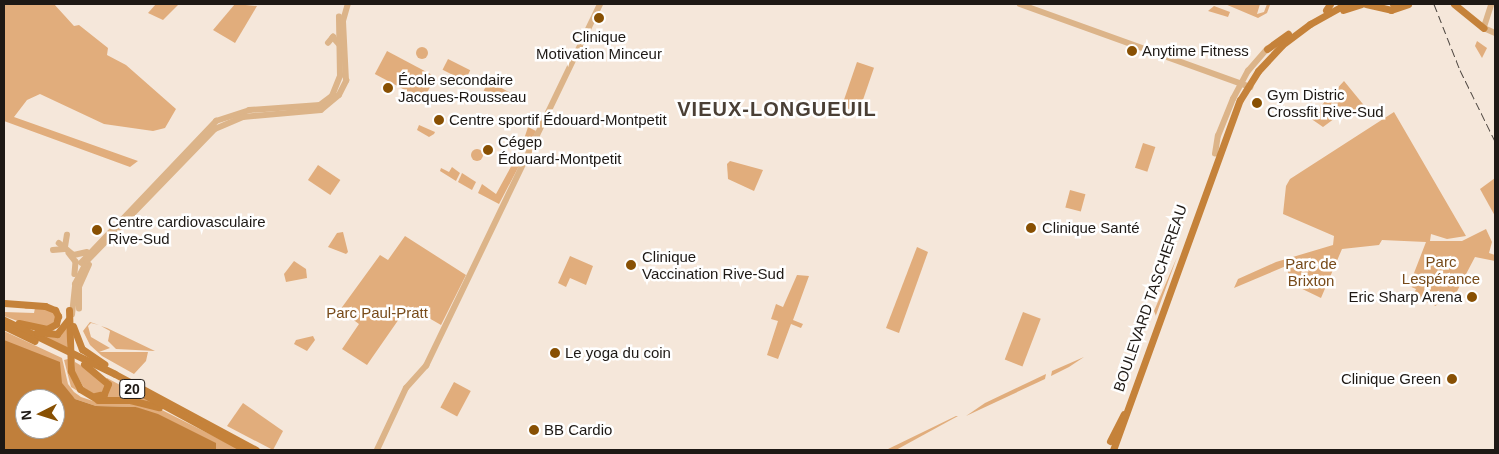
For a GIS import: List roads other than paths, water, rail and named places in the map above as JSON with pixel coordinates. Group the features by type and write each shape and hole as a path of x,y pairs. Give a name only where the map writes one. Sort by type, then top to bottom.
{"highway":[{"name":"BOULEVARD TASCHEREAU","path":"1112,450 1216,155 1246,85 1291,34 1337,4"},
{"name":"BOULEVARD TASCHEREAU","path":"1328,9 1346,4"},
{"path":"1328,9 1362,4"},
{"path":"1366,4 1389,10 1408,4"},
{"path":"1393,4 1398,4"},
{"path":"1454,4 1485,28"},
{"path":"1461,4 1485,28"},
{"path":"1267,49 1291,34"},
{"path":"1274,57 1291,34"},
{"path":"4,303 46,306 54,309 58,316 56,324 47,329 4,321"},
{"path":"18,323 40,333 54,335 65,328 70,309"},
{"path":"70,309 72,362 76,384 90,396 144,402 180,414"},
{"name":"20","path":"4,321 142,388 256,450"},
{"name":"20","path":"4,321 246,450"},
{"path":"71,348 72,324"},
{"path":"72,324 77,340 85,352 142,388"},
{"path":"72,362 81,387 94,396 104,395 108,388 106,380 84,364"},
{"path":"1122,439 1125,415"},
{"path":"1110,441 1125,415"}],"main road":[{"path":"75,274 93,248 216,121 242,111 311,107 328,100 340,81 338,24 344,4"},
{"path":"70,309 81,270 124,223 221,125 249,116 316,112 333,102 346,81 343,21 348,4"},
{"path":"375,450 402,390 424,364 453,307 600,4"},
{"path":"1020,4 1246,85"},
{"path":"1492,4 1485,28 1495,33"},
{"path":"328,43 333,37 339,46"},
{"name":"BOULEVARD TASCHEREAU","path":"1246,85 1267,49"},
{"name":"BOULEVARD TASCHEREAU","path":"1246,85 1274,57"},
{"path":"1220,76 1236,78 1246,85"},
{"path":"124,223 132,220 141,222"},
{"path":"64,248 67,235"},
{"path":"79,309 81,281 101,247"},
{"path":"53,250 64,248 78,255 93,248"},
{"path":"64,248 75,261 70,309 72,324"}],"railway":[{"path":"1434,4 1460,70 1495,141"}],"place":[{"name":"Clinique Motivation Minceur","path":"599,18"},
{"name":"Anytime Fitness","path":"1132,51"},
{"name":"École secondaire Jacques-Rousseau","path":"388,88"},
{"name":"Gym Distric Crossfit Rive-Sud","path":"1257,103"},
{"name":"Centre sportif Édouard-Montpetit","path":"439,120"},
{"name":"Cégep Édouard-Montpetit","path":"488,150"},
{"name":"Clinique Santé","path":"1031,228"},
{"name":"Centre cardiovasculaire Rive-Sud","path":"97,230"},
{"name":"Clinique Vaccination Rive-Sud","path":"631,265"},
{"name":"Eric Sharp Arena","path":"1472,297"},
{"name":"Le yoga du coin","path":"555,353"},
{"name":"Clinique Green","path":"1452,379"},
{"name":"BB Cardio","path":"534,430"}],"district":[{"name":"VIEUX-LONGUEUIL","path":"777,109"}],"park label":[{"name":"Parc Lespérance","path":"1441,270"},
{"name":"Parc de Brixton","path":"1311,272"},
{"name":"Parc Paul-Pratt","path":"377,313"}]}
